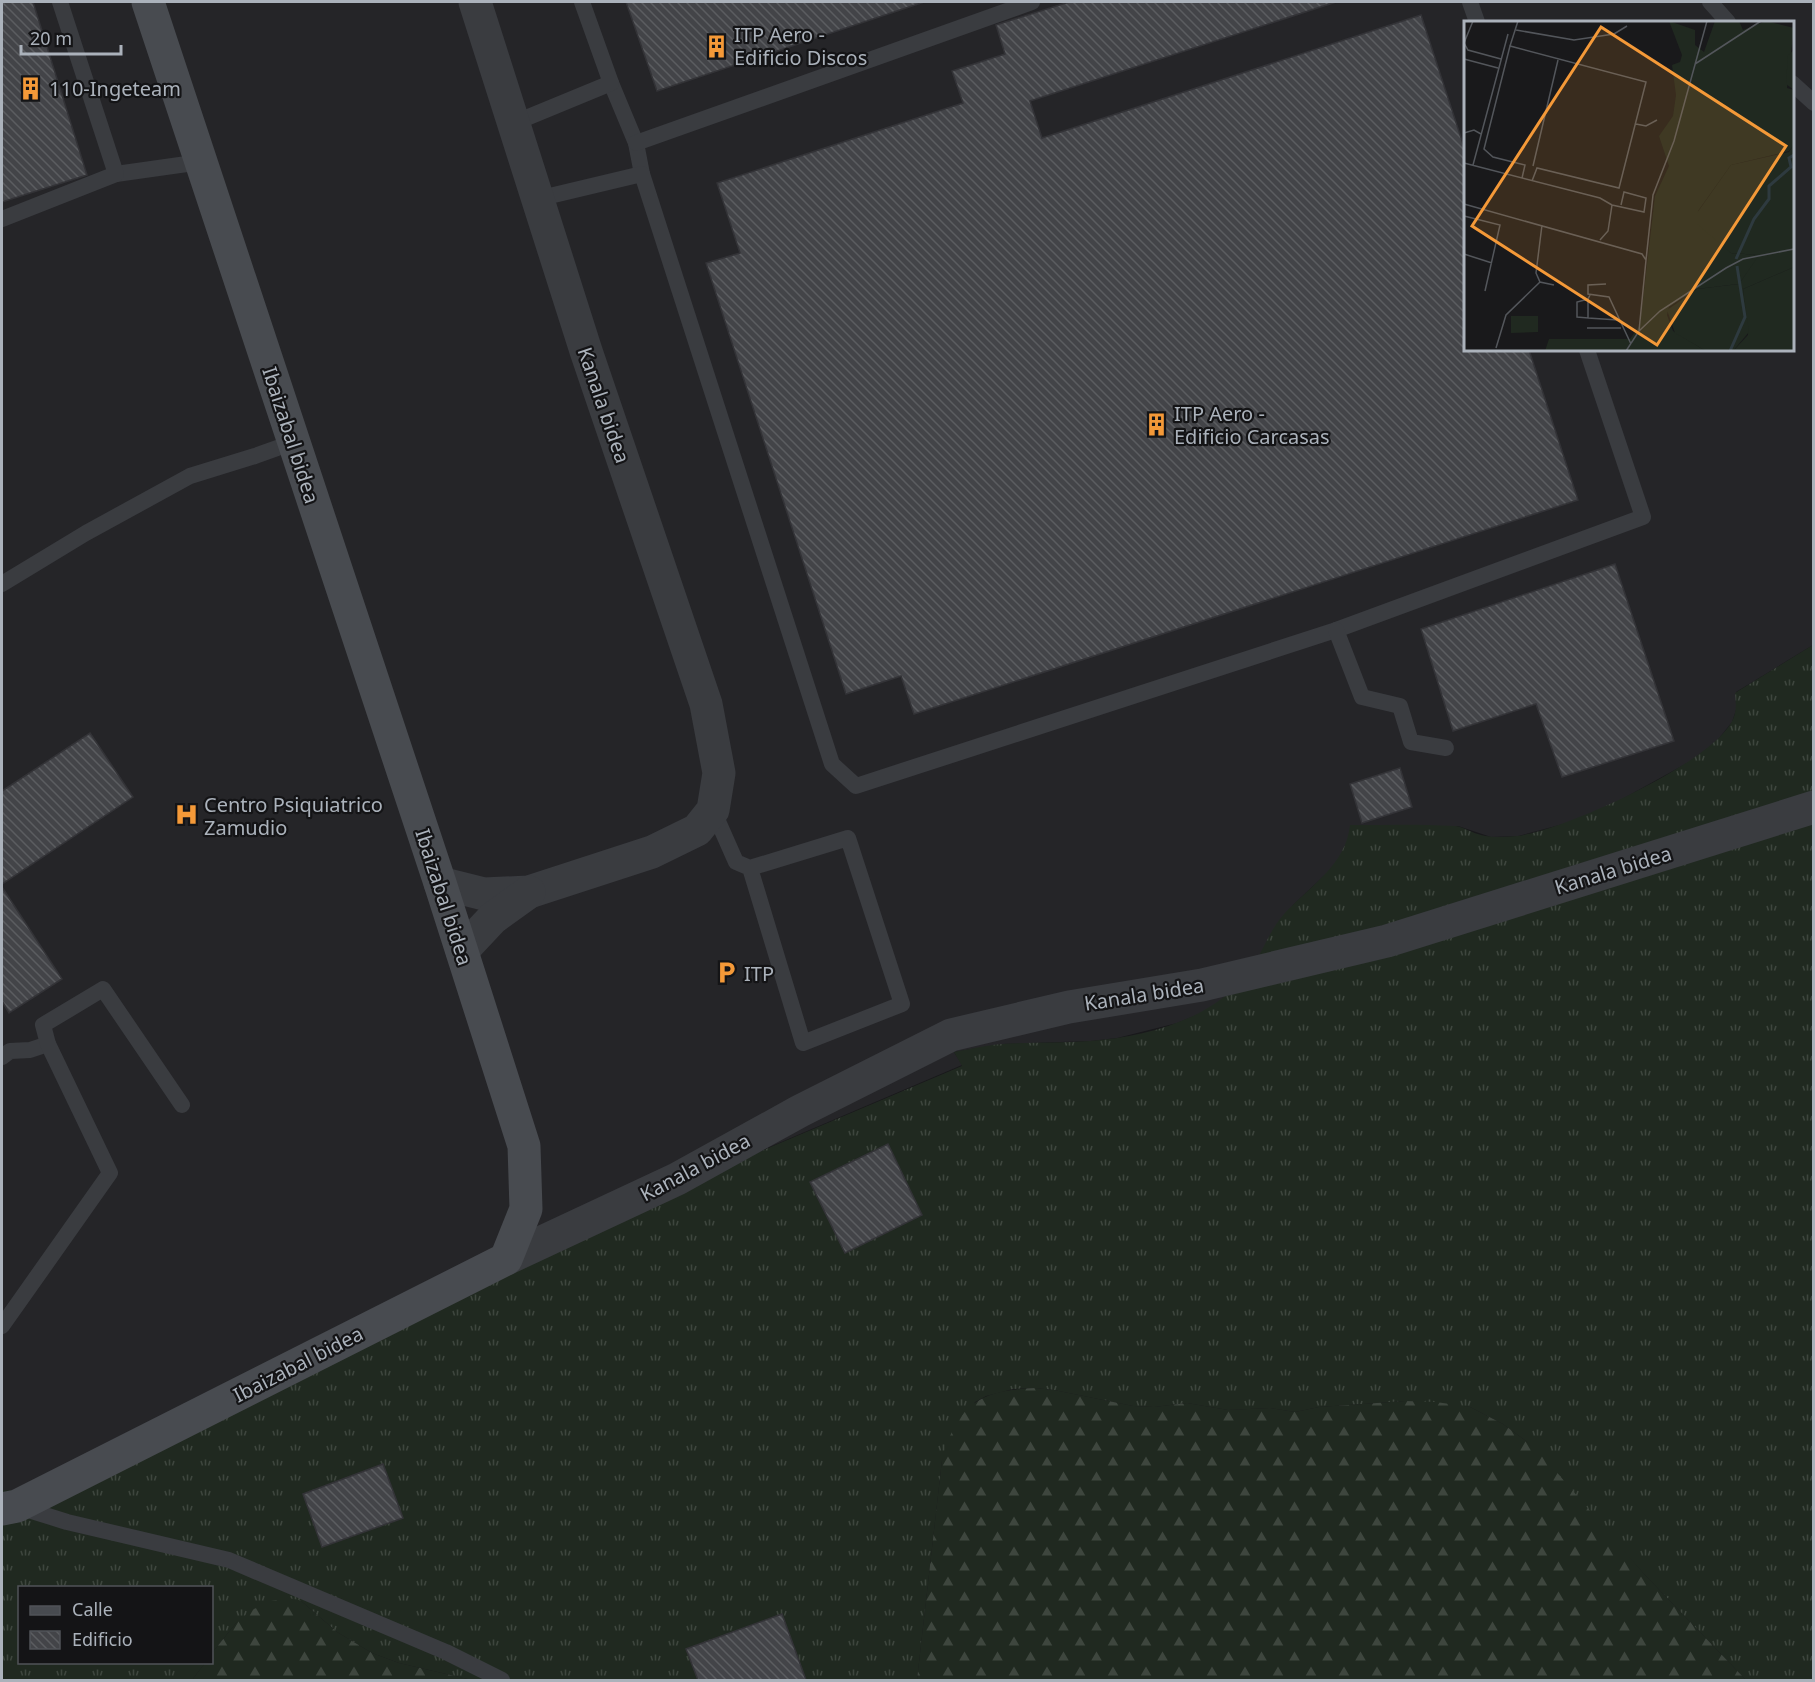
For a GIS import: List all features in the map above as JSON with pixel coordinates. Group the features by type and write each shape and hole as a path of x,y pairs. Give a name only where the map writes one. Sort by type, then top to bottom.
{"street":[{"name":"Ibaizabal bidea","path":"9,1508 506,1259 526,1209 524,1146 440,883 148,2"},
{"name":"Kanala bidea","path":"475,2 586,351 706,704 720,773 712,810"},
{"name":"Kanala bidea","path":"506,1259 676,1179 800,1111 951,1035 1069,1007 1202,986 1387,941 1814,807"},
{"path":"440,883 484,894 529,892 652,852 697,830 712,810"},
{"path":"462,951 493,918 529,892"}],"lane":[{"path":"60,2 116,174"},
{"path":"582,2 611,83 636,143 642,174 832,764 856,786 1336,630 1643,517 1587,351"},
{"path":"636,143 1032,2"},
{"path":"1470,2 1477,21"},
{"path":"1710,2 1727,21"},
{"path":"514,123 611,83"},
{"path":"1794,85 1814,103"},
{"path":"2,219 116,174 201,162"},
{"path":"537,200 642,174"},
{"path":"2,584 86,533 190,476 294,442"},
{"path":"1336,630 1362,697 1400,706 1411,742 1446,748"},
{"path":"712,810 736,862 750,868 848,838 902,1004 803,1043 750,868"},
{"path":"2,1326 110,1173 48,1044 43,1025 103,989 182,1105"},
{"path":"4,1050 30,1050 48,1044"},
{"path":"9,1508 229,1560 446,1652 502,1680"}],"shaded area":[{"path":"2,2 1813,2 1813,645 1736,692 1736,710 1732,722 1716,742 1689,762 1615,803 1567,823 1518,836 1491,837 1458,826 1349,840 1340,858 1328,872 1293,905 1243,981 1220,1003 1204,1012 1177,1023 1117,1038 1002,1044 954,1052 962,1065 497,1263 66,1492 2,1490"}],"green space":[{"path":"1813,645 1813,1680 1746,1680 1645,1575 1526,1441 1503,1424 1470,1407 1406,1401 1319,1407 1295,1412 1270,1408 1228,1410 1187,1403 1154,1407 1133,1406 1035,1388 1013,1389 986,1396 975,1402 942,1460 917,1680 472,1680 399,1663 372,1653 337,1632 300,1600 236,1623 213,1652 213,1586 18,1586 18,1664 204,1664 192,1680 2,1680 2,1490 66,1492 497,1263 962,1066 954,1052 1003,1044 1110,1039 1151,1031 1190,1017 1225,997 1247,976 1284,914 1325,874 1342,852 1350,825 1455,826 1481,835 1499,837 1517,836 1567,822 1633,793 1694,758 1717,740 1733,720 1736,705 1735,693"},
{"path":"1035,1388 1133,1406 1154,1407 1187,1403 1228,1410 1270,1408 1295,1412 1319,1407 1406,1401 1436,1402 1470,1407 1503,1424 1526,1441 1548,1462 1645,1575 1746,1680 917,1680 942,1460 948,1441 963,1414 973,1404 999,1392"},
{"path":"288,1598 300,1600 337,1632 372,1653 399,1663 472,1680 192,1680 204,1664 213,1664 213,1652 236,1623 252,1610 271,1601"}],"building":[{"name":"110-Ingeteam","path":"2,2 33,2 87,175 2,202"},
{"name":"ITP Aero - Edificio Discos","path":"626,2 924,2 657,91"},
{"name":"ITP Aero - Edificio Carcasas","path":"1069,2 1336,2 1030,101 1042,138 1421,15 1464,147 1464,351 1529,351 1578,500 914,714 901,676 846,694 706,263 740,253 717,183 963,103 952,71 1005,54 996,25"},
{"path":"1615,564 1674,741 1562,777 1536,704 1453,731 1421,629"},
{"path":"90,733 133,797 2,884 2,791"},
{"path":"1400,768 1412,807 1362,823 1350,784"},
{"path":"2,887 62,979 9,1013 2,1001"},
{"path":"888,1144 922,1215 845,1253 810,1182"},
{"path":"383,1464 403,1518 322,1547 303,1494"},
{"path":"782,1614 806,1680 698,1680 686,1649"}],"place":[{"name":"ITP Aero - Edificio Discos","path":"716,46"},
{"name":"110-Ingeteam","path":"31,88"},
{"name":"ITP Aero - Edificio Carcasas","path":"1156,425"},
{"name":"Centro Psiquiatrico Zamudio","path":"186,815"},
{"name":"ITP","path":"726,973"}]}
